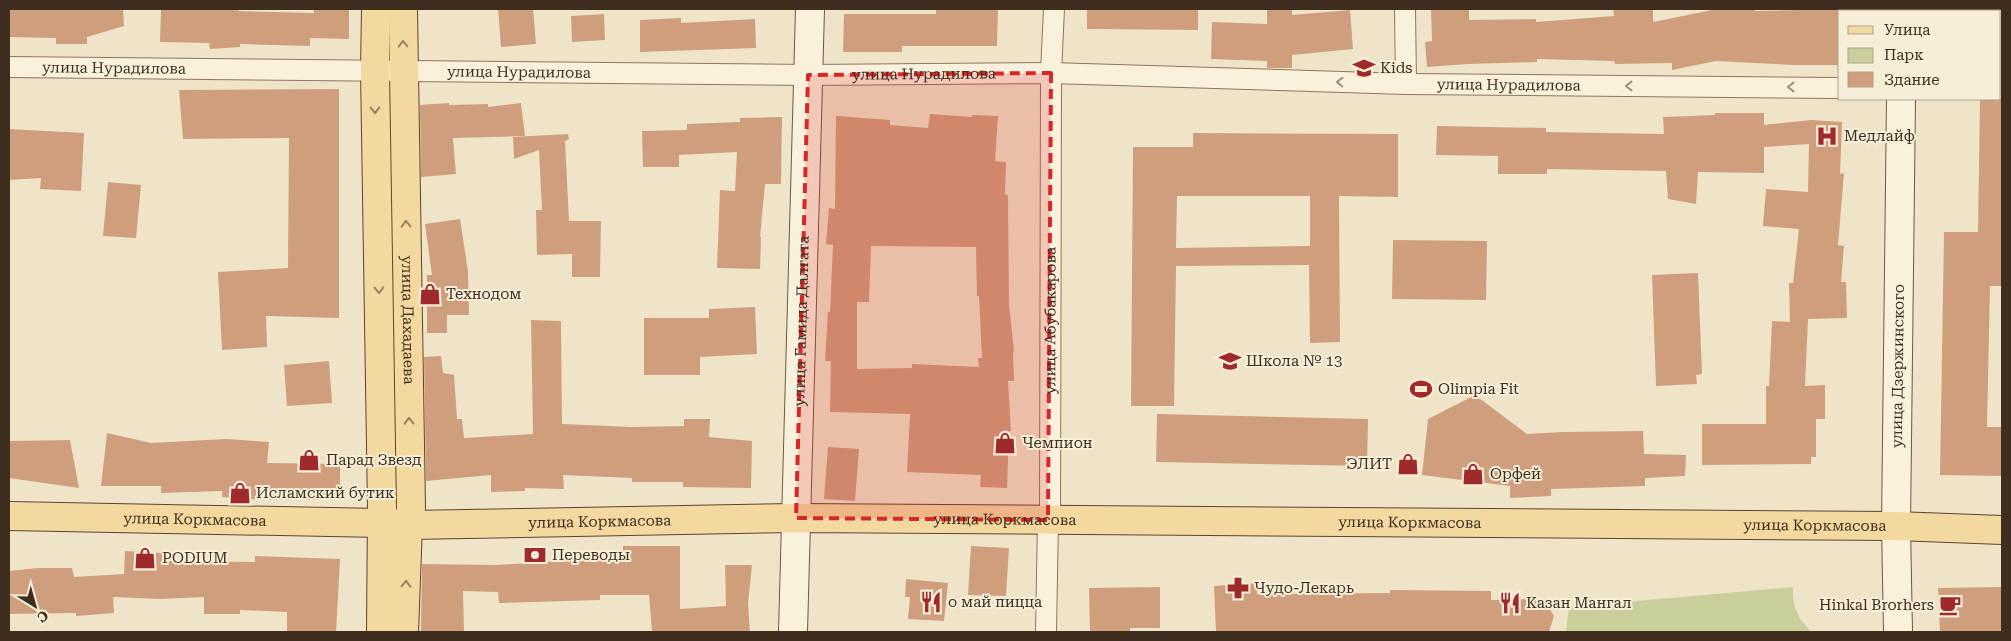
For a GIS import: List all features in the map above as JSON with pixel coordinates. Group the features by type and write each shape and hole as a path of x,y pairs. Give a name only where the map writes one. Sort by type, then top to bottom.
{"main road":[{"name":"улица Дахадаева","path":"376,9 374,71 395,524 404,632"},
{"name":"улица Дахадаева","path":"381,632 395,524 411,508 402,9"},
{"name":"улица Коркмасова","path":"9,516 395,524 796,518 1896,526 2002,530"}],"street":[{"name":"улица Гамида Далгата","path":"793,632 810,9"},
{"name":"улица Абубакарова","path":"1046,632 1048,520 1050,517 1051,73 1054,9"},
{"path":"1405,9 1406,84"},
{"name":"улица Нурадилова","path":"9,67 808,75 1051,73 1406,84 1838,88"},
{"name":"улица Дзержинского","path":"1898,632 1896,526 1901,100"}],"highlighted area":[{"path":"1051,73 1048,520 796,518 808,75"}],"green space":[{"path":"1793,587 1797,612 1803,623 1812,632 1566,632 1569,607"}],"building":[{"path":"9,9 123,9 124,26 87,37 87,44 56,44 56,38 9,37"},
{"path":"161,9 238,9 238,11 314,13 314,9 349,9 349,39 310,38 310,46 240,44 240,47 210,49 209,43 160,42"},
{"path":"498,9 533,9 536,44 501,47"},
{"path":"936,9 998,9 997,46 902,46 902,52 843,52 844,14 936,14"},
{"path":"1087,9 1198,9 1198,30 1087,29"},
{"path":"1267,9 1292,9 1292,15 1350,10 1353,49 1292,55 1292,68 1267,68 1267,61 1211,59 1212,22 1267,24"},
{"path":"1431,9 1469,9 1469,20 1536,19 1536,22 1614,16 1613,9 1653,9 1653,22 1717,9 1755,9 1755,11 1840,9 1838,10 1838,65 1716,61 1672,70 1672,63 1615,64 1614,61 1537,59 1537,62 1427,67 1425,42 1432,41"},
{"path":"604,14 605,40 572,42 571,16"},
{"path":"681,18 681,23 755,19 756,48 640,52 640,20"},
{"path":"339,89 339,318 266,316 267,347 222,350 218,272 288,268 289,138 183,139 179,90"},
{"path":"2002,99 2002,286 1990,286 1987,427 2002,427 2002,476 1940,475 1944,232 1978,232 1980,100"},
{"path":"449,103 449,105 488,104 488,107 521,103 525,136 453,138 456,174 421,177 420,105"},
{"path":"1715,113 1764,113 1764,125 1811,120 1842,122 1840,174 1844,173 1838,245 1844,246 1841,282 1846,282 1847,318 1808,319 1805,386 1825,385 1825,419 1816,419 1816,457 1811,457 1811,464 1702,465 1702,424 1766,424 1766,386 1769,386 1772,321 1790,322 1789,283 1793,283 1799,229 1763,226 1766,189 1808,192 1809,144 1764,147 1764,173 1698,172 1696,204 1668,199 1666,171 1547,169 1547,174 1498,174 1498,156 1436,155 1437,126 1546,128 1546,132 1664,134 1663,117 1715,115"},
{"path":"930,114 972,117 972,115 998,116 995,161 1006,162 1005,195 1008,195 1009,304 1014,352 1014,381 1008,381 1011,431 1009,431 1007,488 980,487 981,475 907,472 910,414 830,412 831,361 825,361 828,312 830,312 833,245 826,244 829,208 835,209 836,116 890,120 890,125 928,128","holes":["871,246 976,247 977,296 979,296 982,358 978,358 979,367 912,364 912,368 857,369 857,302 869,302"]},
{"path":"782,117 781,184 765,184 760,237 760,269 717,268 720,190 735,191 737,152 679,155 679,167 643,167 642,131 687,130 687,124 740,122 740,118"},
{"path":"9,129 84,133 81,191 40,189 41,178 9,180"},
{"path":"1193,133 1398,134 1398,197 1339,196 1340,342 1310,343 1309,265 1176,266 1174,406 1131,406 1133,147 1193,147","holes":["1177,196 1310,196 1310,246 1176,248"]},
{"path":"568,134 569,139 565,141 569,221 601,221 600,277 572,277 572,254 537,255 536,210 542,210 539,150 514,159 513,137"},
{"path":"108,182 141,185 136,238 103,236"},
{"path":"460,219 468,271 469,315 447,315 447,333 427,333 427,275 432,275 425,224"},
{"path":"1393,240 1487,241 1486,300 1392,299"},
{"path":"1698,273 1702,374 1696,375 1697,384 1656,386 1652,275"},
{"path":"755,307 757,354 700,357 700,375 644,375 644,318 709,318 709,309"},
{"path":"531,320 561,321 562,424 632,427 684,426 684,419 710,419 709,437 752,441 751,488 683,487 683,482 632,482 632,478 563,475 564,489 525,488 525,491 491,492 491,475 426,481 424,357 441,356 443,373 454,375 457,419 462,419 464,438 533,434"},
{"path":"329,361 332,403 287,406 284,365"},
{"path":"1475,395 1527,434 1643,431 1644,454 1686,455 1685,476 1645,478 1645,486 1551,489 1551,496 1510,498 1510,486 1422,475 1428,419"},
{"path":"1157,414 1368,419 1367,466 1156,462"},
{"path":"107,433 151,443 226,439 269,442 267,463 340,464 340,500 264,500 222,497 222,491 161,493 161,486 101,486"},
{"path":"70,440 79,488 9,478 9,441"},
{"path":"828,447 859,449 855,501 824,499"},
{"path":"623,546 680,546 680,609 726,606 725,565 752,565 748,604 750,632 652,632 649,595 600,595 600,600 499,603 498,592 463,591 464,632 421,632 422,564 496,565 561,561 623,561"},
{"path":"971,546 1009,548 1006,596 968,595"},
{"path":"125,551 162,553 162,561 255,562 255,556 340,559 336,632 287,632 287,612 240,610 240,614 204,614 204,597 160,599 113,597 114,613 76,616 76,613 9,614 9,571 38,568 72,568 74,577 124,574"},
{"path":"906,579 948,583 944,621 908,619 910,597 905,597"},
{"path":"1257,583 1257,594 1390,593 1390,590 1491,591 1491,600 1544,599 1554,616 1549,632 1216,632 1214,586"},
{"path":"1160,587 1160,628 1130,628 1130,632 1090,632 1089,588"},
{"path":"2002,587 2002,632 1940,632 1938,588"}],"place":[{"name":"Kids","path":"1364,68"},
{"name":"Медлайф","path":"1827,136"},
{"name":"Технодом","path":"430,294"},
{"name":"Школа № 13","path":"1230,361"},
{"name":"Olimpia Fit","path":"1421,389"},
{"name":"Чемпион","path":"1005,443"},
{"name":"Парад Звезд","path":"309,460"},
{"name":"ЭЛИТ","path":"1408,464"},
{"name":"Орфей","path":"1473,474"},
{"name":"Исламский бутик","path":"240,493"},
{"name":"Переводы","path":"535,555"},
{"name":"PODIUM","path":"145,558"},
{"name":"Чудо-Лекарь","path":"1238,588"},
{"name":"о май пицца","path":"931,602"},
{"name":"Казан Мангал","path":"1510,603"},
{"name":"Hinkal Brorhers","path":"1950,605"}]}
